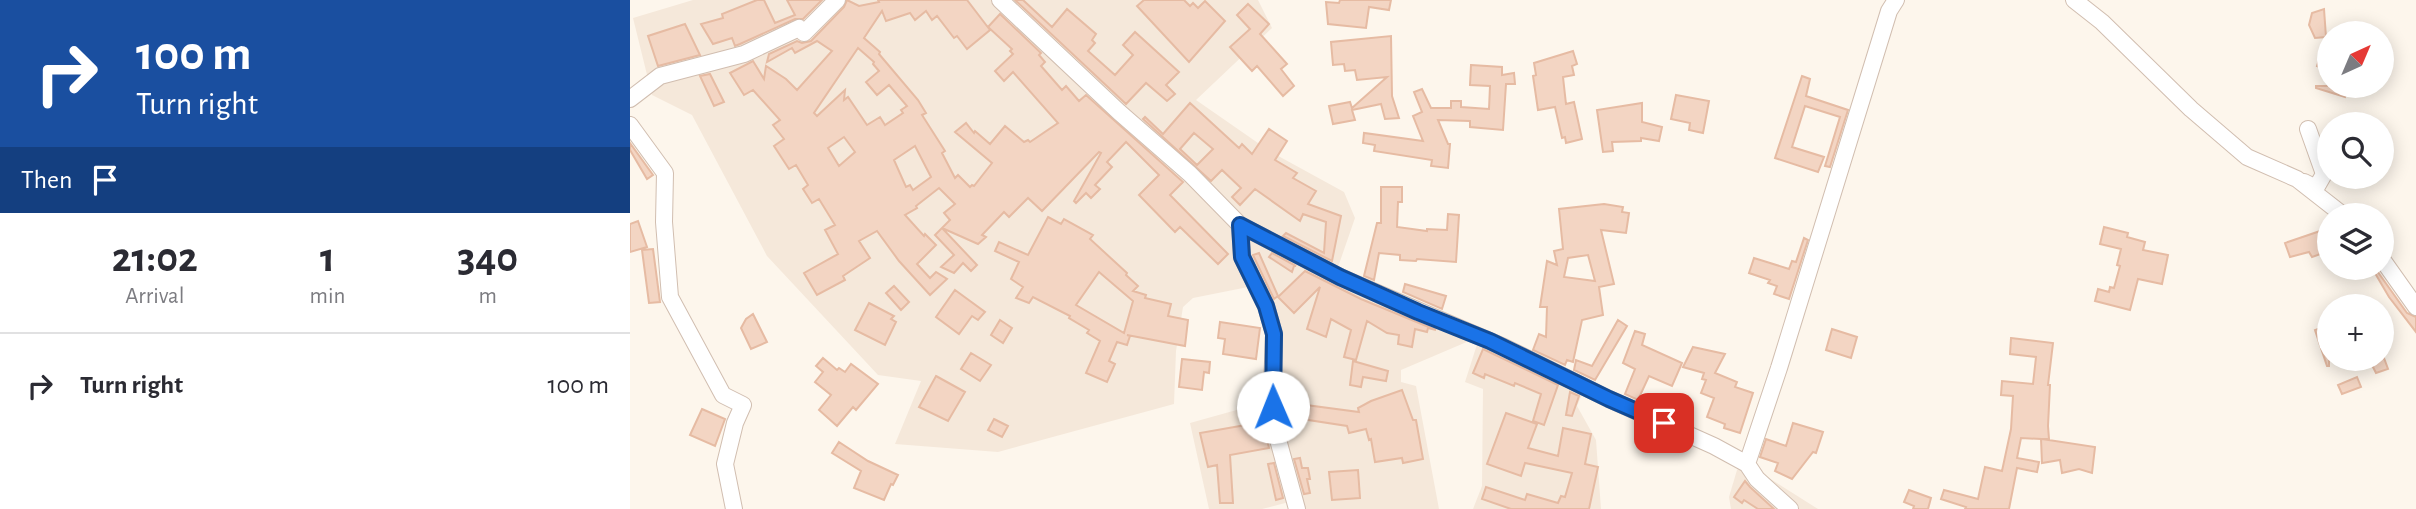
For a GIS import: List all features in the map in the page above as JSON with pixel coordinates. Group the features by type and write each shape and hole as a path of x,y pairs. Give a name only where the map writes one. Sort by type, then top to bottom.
{"street":[{"path":"630,99 660,76 744,54 799,28 804,33 837,0"},
{"path":"1000,0 1189,174 1240,225 1340,277 1495,343 1747,464 1757,479 1790,509"},
{"path":"1747,464 1788,341 1889,11 1896,0"},
{"path":"2074,0 2102,22 2191,109 2246,157 2316,188 2324,174 2308,129"},
{"path":"630,125 665,173 664,222 670,297 723,395 743,405 735,423 725,464 734,509"},
{"path":"2297,179 2328,203"},
{"path":"1240,225 1242,257 1266,306 1274,334 1274,425 1297,509"},
{"path":"2394,277 2416,307"}],"shaded area":[{"path":"693,0 1258,0 1272,28 1196,100 1271,152 1344,192 1355,218 1337,270 1469,341 1401,370 1401,382 1416,386 1439,509 1295,509 1293,501 1262,509 1209,509 1190,423 1258,404 1270,331 1248,287 1193,298 1183,307 1176,351 1174,404 998,452 895,444 921,381 878,375 767,256 692,115 652,95 633,18"},
{"path":"1480,335 1586,385 1577,406 1596,440 1601,509 1473,509 1482,486 1483,389 1465,382"},
{"path":"1747,464 1818,509 1731,509 1729,497 1737,470"}],"building":[{"path":"757,0 764,0 775,23 795,15 787,0 822,0 803,19 795,19 735,46 732,38 713,44 701,24 723,18 722,14"},
{"path":"847,0 859,6 879,2 878,0 967,0 990,30 967,49 957,36 954,38 937,16 932,20 926,11 915,20 910,13 886,21 882,11 864,38 880,52 918,100 926,113 922,115 945,151 942,153 955,178 958,175 970,187 974,186 992,163 955,132 966,123 974,133 975,131 990,144 1005,126 1024,142 1030,142 1058,123 1013,72 1004,81 995,71 1013,54 1010,51 1012,49 988,27 1000,14 1041,53 1039,55 1045,62 1041,66 1062,90 1066,86 1079,101 1086,95 1183,182 1170,195 1228,254 1218,264 1180,227 1175,232 1139,195 1159,175 1126,142 1107,162 1112,167 1095,185 1100,189 1091,198 1086,193 1076,203 1074,201 1101,153 1099,152 1042,211 1028,198 1009,217 1004,212 982,235 986,237 978,244 942,228 950,220 944,213 955,204 939,188 905,215 936,245 917,264 930,278 936,272 947,279 930,295 899,261 877,231 859,241 870,258 843,276 845,280 817,295 804,273 838,254 825,230 835,225 819,199 812,203 803,189 808,185 796,165 789,169 774,146 784,139 773,125 780,120 753,90 744,95 730,73 753,61 764,79 766,66 797,90 832,51 817,41 795,53 792,48 767,62 769,54 797,41 811,41 844,7","holes":["858,48 874,62 879,71 866,82 877,95 889,85 907,106 901,110 903,113 885,125 880,117 867,125 848,97 844,100 845,90 817,116 814,113","844,137 855,152 839,166 828,148","915,146 931,177 913,190 910,185 906,187 894,160"]},
{"path":"1015,0 1023,0 1052,27 1067,9 1096,34 1092,40 1095,43 1088,51 1115,75 1133,55 1123,45 1135,32 1179,72 1166,85 1175,94 1167,101 1146,83 1126,104"},
{"path":"1144,0 1184,0 1190,6 1193,3 1198,8 1205,1 1225,21 1189,62 1137,6"},
{"path":"1340,0 1391,0 1389,10 1369,7 1366,28 1328,24 1326,2 1339,3"},
{"path":"1248,4 1269,24 1260,34 1287,64 1281,69 1294,86 1283,96 1257,66 1252,71 1230,47 1250,29 1237,15"},
{"path":"2324,9 2325,21 2317,21 2317,38 2309,25 2312,13"},
{"path":"685,24 700,55 658,66 648,36"},
{"path":"1391,36 1392,96 1399,118 1385,119 1381,104 1352,110 1355,120 1333,124 1329,106 1350,102 1352,108 1387,77 1357,80 1355,70 1345,71 1344,64 1333,65 1331,42"},
{"path":"1573,51 1577,64 1572,66 1574,75 1563,77 1566,104 1574,102 1582,139 1566,143 1565,137 1562,138 1555,107 1538,110 1533,76 1536,75 1534,63"},
{"path":"1471,65 1502,67 1502,75 1514,73 1515,84 1506,84 1503,130 1470,127 1470,121 1438,120 1450,144 1448,168 1431,166 1432,160 1374,151 1375,145 1363,143 1364,133 1423,141 1413,116 1422,112 1414,92 1422,89 1431,108 1451,108 1451,101 1461,101 1461,107 1489,109 1490,86 1470,85"},
{"path":"710,74 724,102 714,106 700,76"},
{"path":"1802,76 1810,79 1806,96 1848,110 1830,167 1825,166 1840,117 1805,106 1792,147 1824,157 1818,172 1775,158"},
{"path":"1676,95 1709,101 1703,133 1689,130 1690,123 1671,119"},
{"path":"1190,103 1239,148 1242,144 1252,154 1269,129 1287,141 1275,160 1297,173 1293,178 1316,191 1308,204 1341,216 1332,261 1283,236 1286,233 1324,253 1326,222 1303,214 1300,221 1255,189 1240,205 1232,197 1241,188 1222,170 1211,181 1143,119 1145,117 1163,134","holes":["1194,133 1213,149 1197,165 1180,149"]},
{"path":"1642,103 1642,122 1662,127 1659,141 1641,138 1641,141 1612,142 1613,151 1603,152 1597,110"},
{"path":"630,143 653,175 647,179 630,150"},
{"path":"1381,187 1402,187 1402,202 1398,202 1397,227 1427,231 1447,230 1448,214 1459,215 1456,262 1400,260 1400,255 1379,253 1374,280 1364,276 1377,223 1381,223"},
{"path":"1604,204 1623,207 1622,212 1629,213 1626,233 1601,230 1614,284 1599,287 1603,315 1582,320 1573,362 1567,360 1565,365 1533,350 1539,334 1546,337 1547,307 1540,307 1547,261 1557,265 1554,251 1563,249 1559,209","holes":["1588,255 1595,281 1564,277 1568,258"]},
{"path":"1048,217 1061,224 1064,219 1093,235 1090,239 1138,286 1133,291 1146,295 1145,298 1171,304 1168,316 1188,320 1185,346 1127,335 1130,336 1127,345 1117,342 1109,361 1115,364 1107,382 1086,373 1100,341 1087,333 1089,330 1069,318 1070,316 1033,297 1029,303 1016,298 1023,287 1011,279 1019,262 995,251 999,242 1028,255","holes":["1099,272 1133,301 1124,333 1076,305"]},
{"path":"638,221 647,247 630,252 630,224"},
{"path":"2104,227 2128,233 2127,237 2145,242 2143,250 2168,255 2162,284 2138,279 2130,310 2095,301 2098,289 2109,292 2110,287 2114,288 2120,266 2117,265 2121,249 2100,244"},
{"path":"942,228 977,265 971,271 963,263 954,273 941,267 954,255 935,235"},
{"path":"2317,232 2317,255 2312,257 2309,252 2290,257 2285,243"},
{"path":"1804,238 1808,240 1789,299 1774,294 1777,286 1768,283 1770,280 1749,273 1754,258 1789,269 1792,261 1796,262"},
{"path":"653,249 660,302 649,303 642,250"},
{"path":"1259,253 1278,296 1274,299 1253,255"},
{"path":"1272,253 1296,266 1292,272 1269,257"},
{"path":"1305,271 1361,299 1436,330 1428,328 1427,332 1415,329 1412,347 1398,344 1399,335 1387,333 1367,321 1356,360 1344,357 1351,330 1331,319 1326,337 1307,329 1320,287 1294,313 1278,297"},
{"path":"2379,280 2384,280 2393,294 2387,294"},
{"path":"1405,284 1446,296 1442,309 1403,292"},
{"path":"894,286 909,302 901,310 886,293"},
{"path":"955,290 985,312 978,320 972,316 959,334 936,317"},
{"path":"2394,295 2407,313 2416,317 2416,332 2394,303"},
{"path":"869,303 894,316 891,319 896,322 885,345 855,330"},
{"path":"753,314 767,342 751,349 741,328"},
{"path":"1000,320 1012,328 1003,343 991,335"},
{"path":"1618,320 1627,326 1595,380 1574,370 1576,360 1592,366"},
{"path":"1220,322 1260,328 1256,359 1223,354 1225,339 1218,338"},
{"path":"1832,329 1857,337 1851,358 1826,350"},
{"path":"1635,331 1645,334 1642,345 1682,363 1672,386 1649,376 1638,400 1625,394 1635,369 1623,363"},
{"path":"2011,338 2053,343 2048,385 2049,439 2042,439 2095,447 2092,473 2079,469 2062,473 2060,460 2042,463 2041,439 2021,438 2017,458 2039,462 2037,472 2017,468 2009,509 1965,509 1966,507 1941,499 1944,490 1978,499 1985,467 2002,471 2011,429 2013,396 2001,395 2002,381 2033,384 2036,357 2010,354"},
{"path":"1693,347 1725,354 1715,373 1737,382 1735,387 1753,393 1740,433 1724,428 1725,424 1707,417 1714,398 1701,393 1706,380 1702,379 1704,373 1683,367"},
{"path":"1483,349 1558,385 1544,425 1533,421 1541,394 1515,383 1514,386 1485,374 1484,378 1473,373"},
{"path":"971,353 991,365 980,381 961,369"},
{"path":"823,358 837,370 839,368 845,372 851,364 878,384 856,410 853,407 837,426 819,410 831,395 815,382 823,372 816,366"},
{"path":"1182,359 1210,362 1209,373 1204,372 1202,390 1179,387"},
{"path":"1353,361 1388,371 1386,381 1363,377 1361,387 1350,385"},
{"path":"936,376 965,392 948,421 919,407"},
{"path":"2357,377 2361,387 2342,394 2338,385"},
{"path":"1402,390 1413,420 1416,420 1423,459 1403,463 1402,458 1375,462 1371,439 1369,440 1366,429 1349,433 1347,426 1295,418 1296,425 1285,426 1283,402 1359,412 1358,408 1371,401"},
{"path":"1570,392 1579,396 1572,416 1566,415"},
{"path":"702,409 725,419 715,446 690,435"},
{"path":"1506,413 1537,424 1528,448 1558,456 1563,428 1591,434 1585,464 1598,467 1589,509 1511,509 1482,499 1486,487 1525,500 1527,494 1558,503 1561,496 1565,497 1572,473 1525,463 1521,476 1487,464"},
{"path":"994,419 1008,426 1002,437 988,430"},
{"path":"1263,422 1269,448 1230,455 1233,503 1220,503 1217,465 1208,467 1200,433"},
{"path":"1793,423 1823,432 1816,453 1813,452 1792,479 1775,471 1778,463 1760,457 1766,439 1786,446"},
{"path":"839,442 868,461 898,475 884,500 854,488 861,471 832,453"},
{"path":"1300,458 1302,468 1308,468 1310,493 1304,494 1294,459"},
{"path":"1274,463 1283,498 1276,500 1268,464"},
{"path":"1358,470 1360,498 1332,500 1329,472"},
{"path":"1745,481 1774,509 1758,509 1734,497"},
{"path":"1909,490 1931,498 1928,509 1913,509 1914,506 1904,502"}],"route":[{"path":"1273,407 1274,334 1266,306 1242,257 1240,225 1340,277 1490,341 1664,423"}]}
